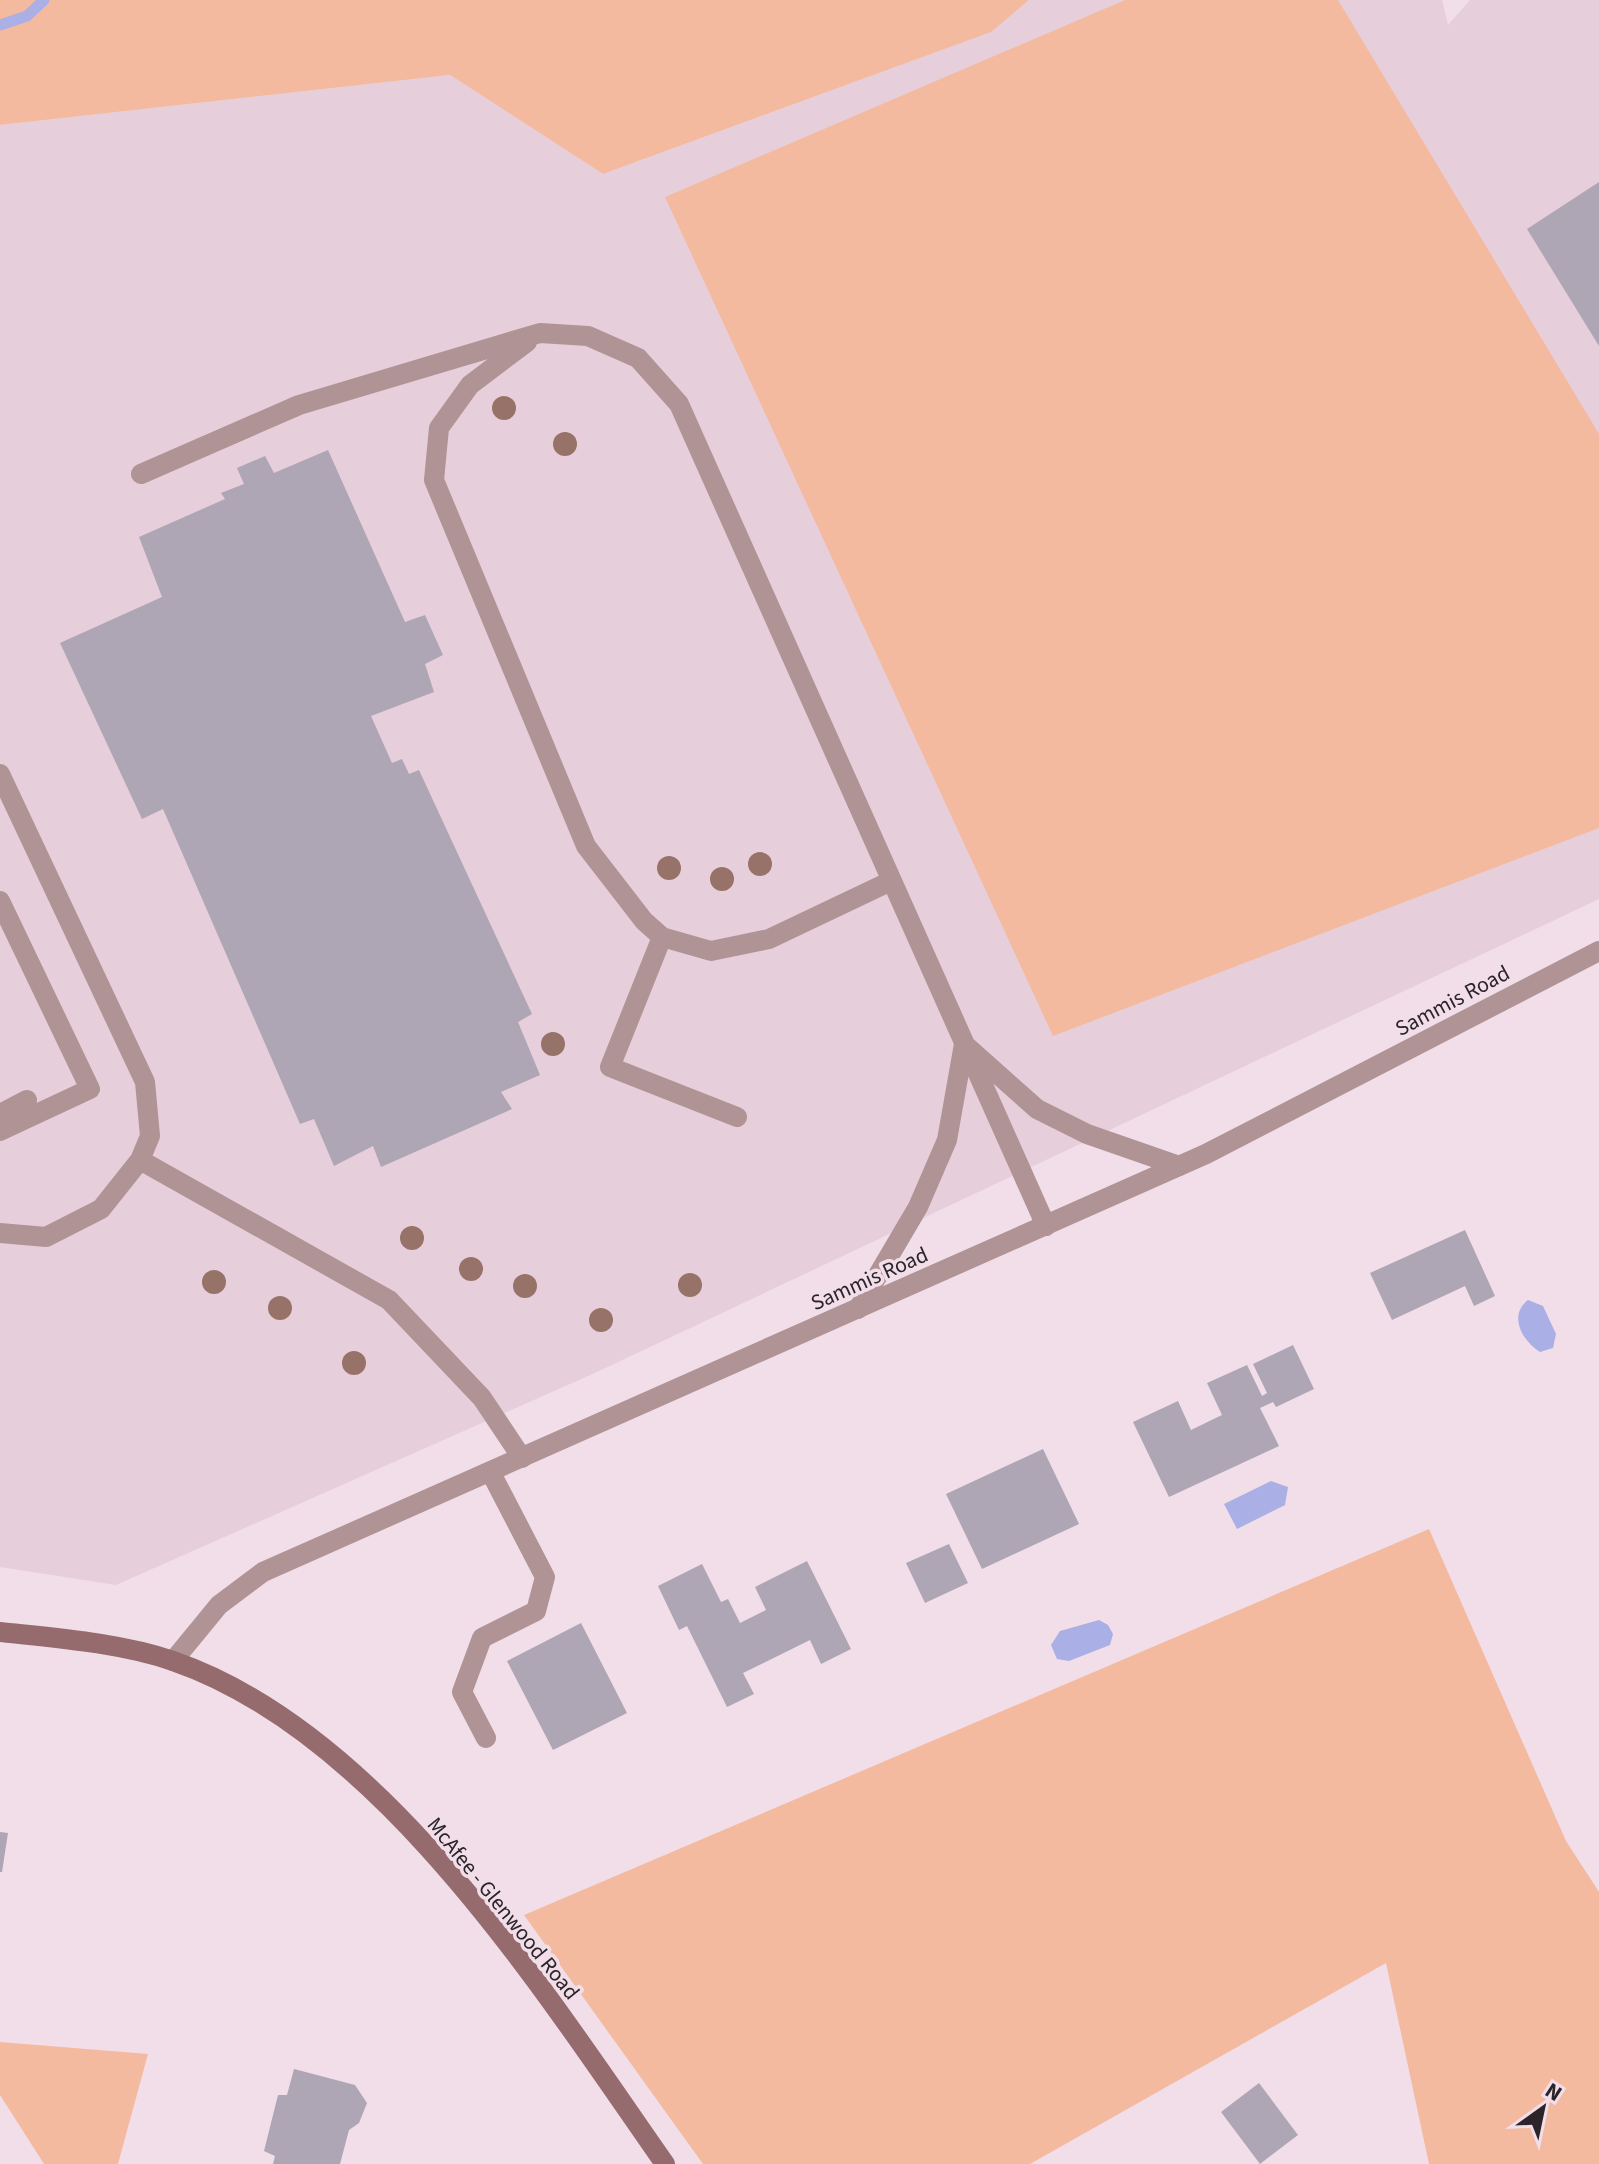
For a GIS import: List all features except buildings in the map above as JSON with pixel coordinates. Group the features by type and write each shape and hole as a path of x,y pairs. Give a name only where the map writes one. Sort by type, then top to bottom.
{"street":[{"path":"540,333 470,385 439,428 434,480 586,846 644,921 662,937 711,951 769,939 891,881"},
{"path":"141,474 299,405 540,333 588,336 638,358 679,404 1046,1226"},
{"path":"0,774 145,1082 150,1136 140,1160 101,1209 46,1237 0,1233"},
{"path":"0,901 90,1089 0,1131"},
{"path":"662,937 610,1067 737,1117"},
{"name":"Sammis Road","path":"173,1661 219,1605 263,1572 1179,1166 1599,951"},
{"path":"964,1044 1037,1109 1087,1134 1179,1166"},
{"path":"858,1309 918,1207 947,1140 964,1044"},
{"path":"0,1114 27,1100"},
{"path":"140,1160 389,1300 482,1398 522,1458"},
{"path":"486,1738 462,1692 482,1638 536,1611 545,1577 491,1473"},
{"name":"McAfee - Glenwood Road","path":"0,1632 65,1639 173,1661 260,1703 346,1767 424,1842 525,1966 665,2164"}],"shaded area":[{"path":"0,0 1029,0 991,32 603,174 450,75 0,125"},
{"path":"1029,0 1442,0 1448,25 1470,0 1599,0 1599,899 597,1372 116,1585 0,1567 0,125 450,75 603,174 990,32"},
{"path":"1125,0 1338,0 1599,434 1599,828 1053,1036 665,197"},
{"path":"1429,1529 1566,1841 1599,1892 1599,2164 1429,2164 1386,1963 1030,2164 703,2164 524,1915"},
{"path":"0,2042 148,2054 118,2164 44,2164 0,2095"}],"water":[{"path":"1528,1300 1543,1306 1556,1334 1553,1348 1540,1352 1523,1335 1519,1313"},
{"path":"1271,1481 1288,1487 1285,1505 1237,1529 1224,1504"},
{"path":"1099,1620 1108,1625 1113,1634 1110,1645 1069,1661 1057,1659 1051,1645 1060,1631"}],"waterway":[{"path":"0,25 27,16 44,0"}]}
